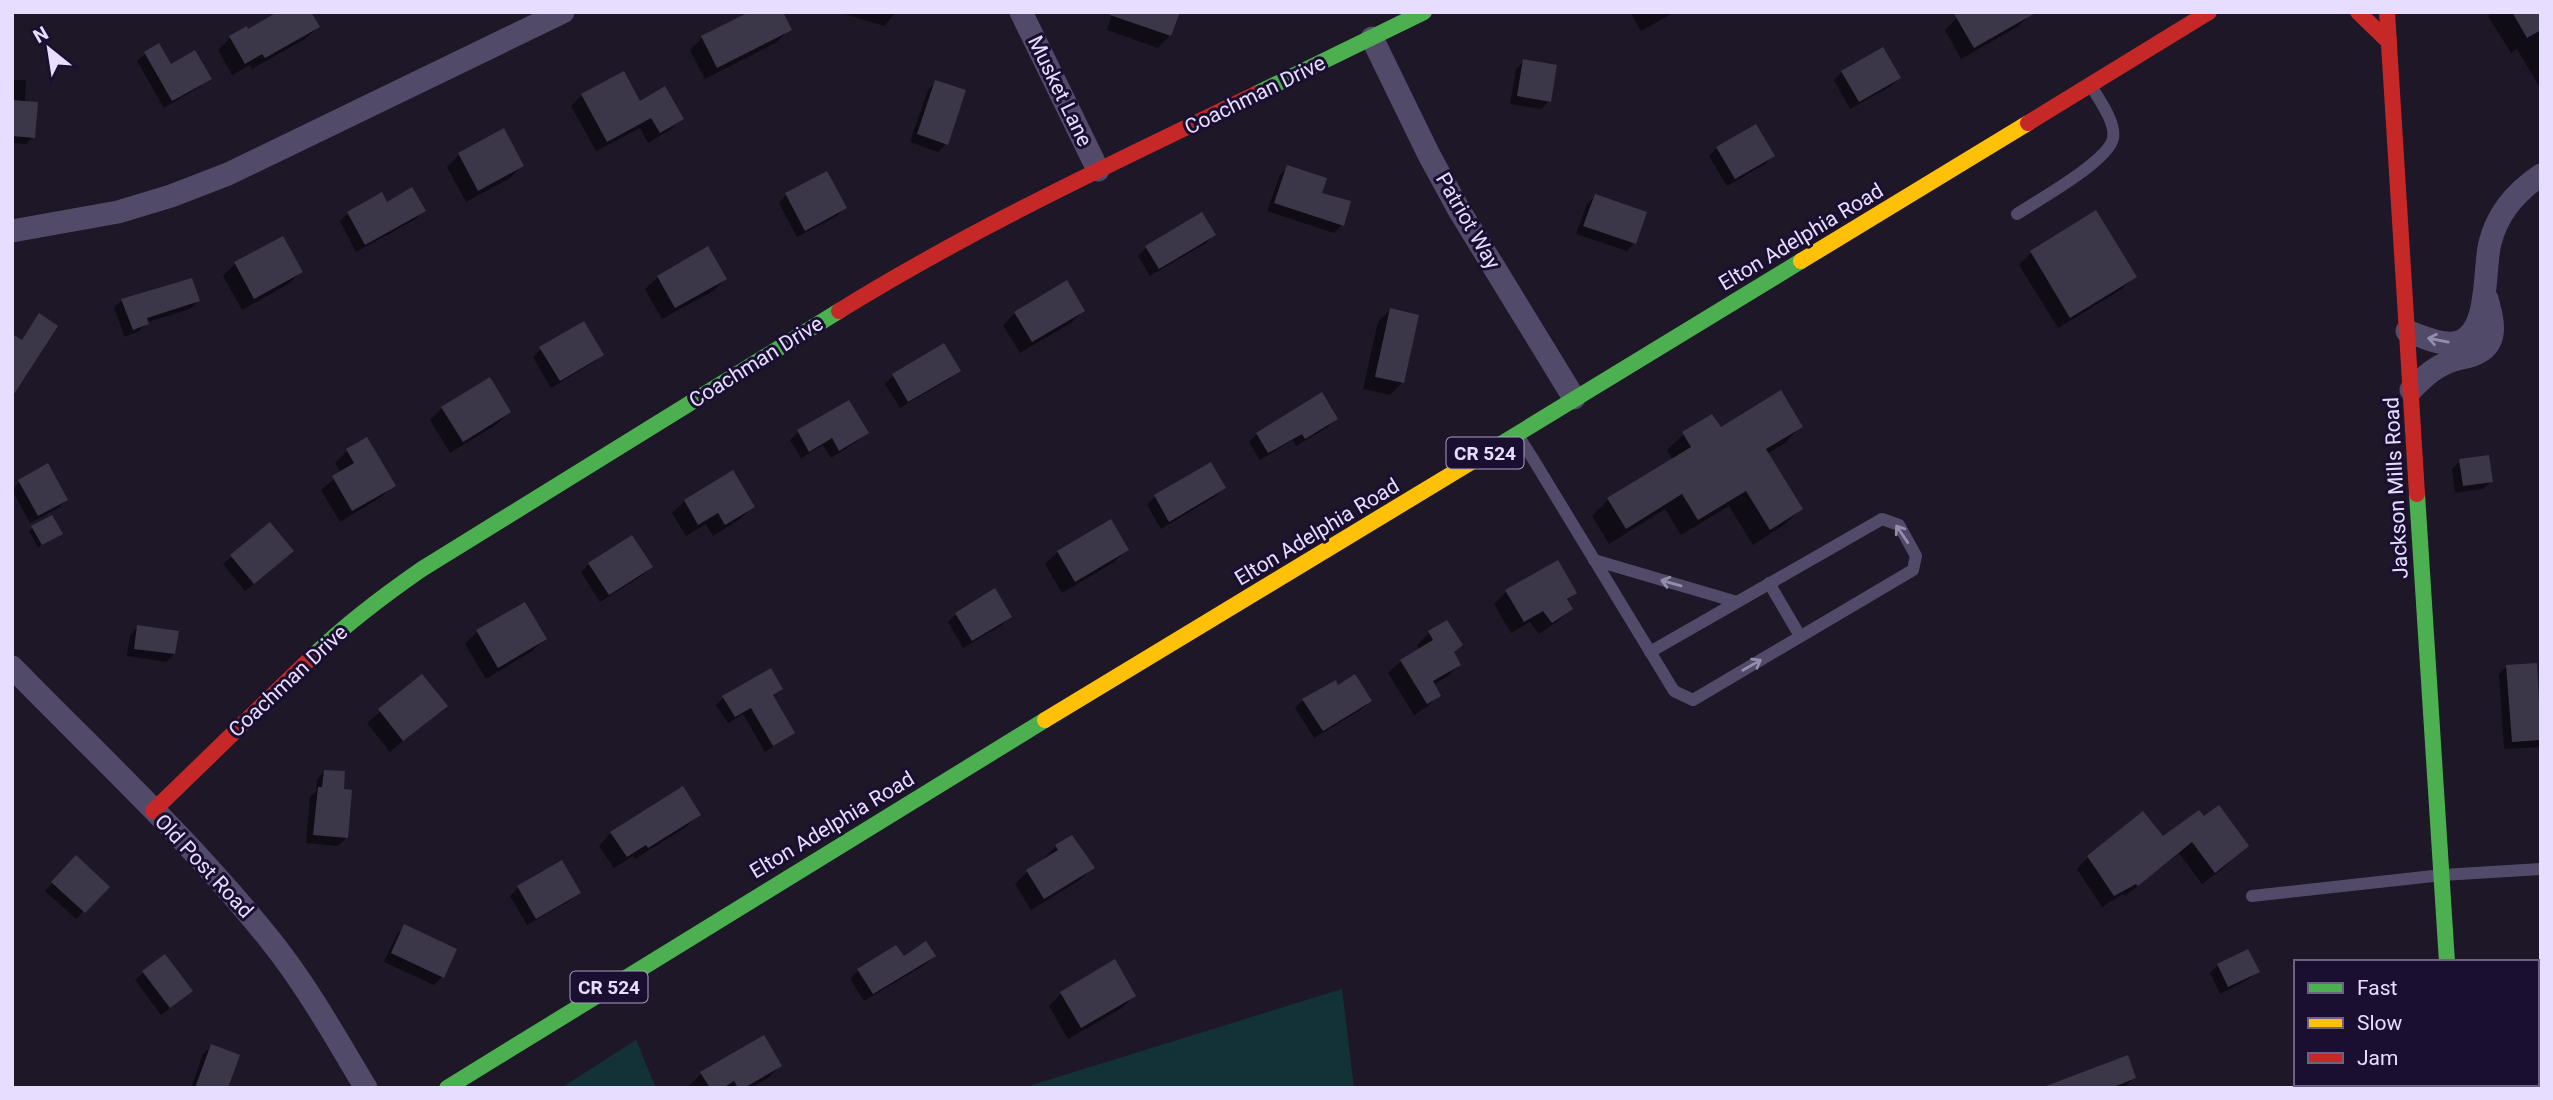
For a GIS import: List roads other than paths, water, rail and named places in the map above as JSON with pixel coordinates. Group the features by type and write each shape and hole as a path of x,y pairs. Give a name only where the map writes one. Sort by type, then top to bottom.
{"main road":[{"name":"Coachman Drive","path":"153,811 341,629 422,569 910,267 1098,170 1424,12"},
{"name":"Elton Adelphia Road","path":"447,1088 783,879 1261,591 2209,12"},
{"path":"2358,12 2389,42"},
{"name":"Jackson Mills Road","path":"2387,12 2447,960"}],"street":[{"path":"12,231 118,212 229,174 563,12"},
{"name":"Musket Lane","path":"1021,12 1098,170"},
{"name":"Patriot Way","path":"1372,38 1459,210 1574,398"},
{"path":"2407,331 2454,343 2466,339 2476,328 2485,292 2490,243 2496,223 2509,203 2541,175"},
{"path":"2411,390 2444,363 2484,350 2493,337 2493,321 2485,292"},
{"name":"Old Post Road","path":"12,667 226,887 273,943 366,1088"}],"lane":[{"path":"2017,214 2091,166 2110,144 2114,137 2111,124 2091,85"},
{"path":"1517,433 1594,560 1650,652 1674,691 1693,700 1913,570 1916,556 1899,525 1882,519 1650,652"},
{"path":"1594,560 1737,602"},
{"path":"1769,583 1800,636"},
{"path":"2252,896 2442,875 2541,870"}]}
